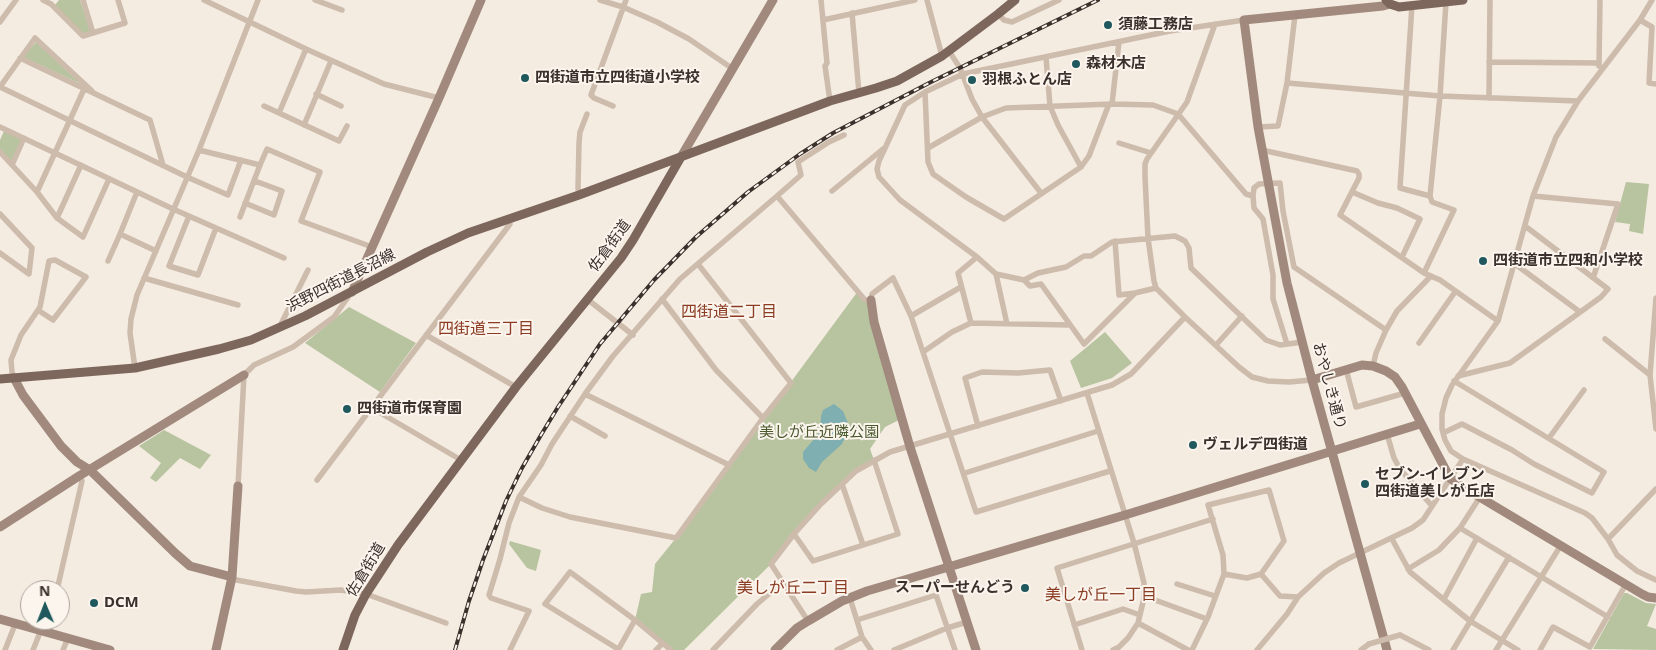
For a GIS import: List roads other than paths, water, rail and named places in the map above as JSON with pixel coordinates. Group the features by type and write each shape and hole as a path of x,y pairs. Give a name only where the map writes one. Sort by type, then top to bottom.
{"main road":[{"path":"681,157 830,102 897,81 946,54 1015,0"},
{"path":"1388,2 1399,7 1463,0"},
{"name":"浜野四街道長沼線","path":"0,379 135,368 251,340 280,328 450,241 681,157"},
{"name":"佐倉街道","path":"343,650 366,594 398,545 516,387 621,258 681,157"}],"street":[{"path":"1,18 16,0"},
{"path":"43,0 50,4 83,36 125,23 118,0"},
{"path":"83,0 93,33"},
{"path":"204,0 331,61 384,84 439,98"},
{"path":"135,368 130,333 131,318 137,295 199,150 258,0"},
{"path":"315,0 342,10"},
{"path":"0,527 79,476 244,375 254,366 293,347 334,317 352,292 481,0"},
{"path":"600,0 623,7 657,22 681,35 733,69"},
{"path":"613,106 591,95 626,0"},
{"path":"681,157 773,0"},
{"path":"821,0 825,66 830,102"},
{"path":"823,20 916,0"},
{"path":"927,0 946,54 963,74 972,99 982,117 1041,193"},
{"path":"998,14 1004,20 1012,22 1059,0"},
{"path":"1488,98 1490,0"},
{"path":"1599,73 1600,0"},
{"path":"1652,0 1640,20 1578,101 1556,137 1533,196 1498,321 1456,379 1446,398 1442,414 1443,434 1452,451 1463,459 1585,513 1592,518 1608,538 1617,554 1637,571 1656,580"},
{"path":"1135,293 1084,344 1041,284 1030,286 1024,280 996,274 977,257 900,200 879,177 877,169 905,105 925,92 963,74 1215,24 1383,6 1388,2"},
{"path":"1424,273 1454,210 1432,202 1430,196 1440,96 1441,2"},
{"path":"1412,5 1400,188 1430,196"},
{"path":"852,13 859,93"},
{"path":"1258,127 1278,126 1287,83 1295,15"},
{"name":"おやしき通り","path":"1244,20 1258,127 1287,283 1387,650"},
{"path":"1640,20 1652,27 1653,55 1649,84 1656,84"},
{"path":"1215,24 1187,102 1147,158 1144,169 1148,238 1156,288 1252,377 1268,381 1312,380 1362,365 1373,366 1386,371 1395,377 1450,478 1648,597 1656,598"},
{"path":"85,87 35,38 0,87 228,195 241,160"},
{"path":"925,92 928,162 933,174 966,197 1004,219 1081,167 1089,156 1111,104 1119,42"},
{"path":"279,113 306,49"},
{"path":"1046,57 1050,106 1081,167"},
{"path":"20,58 85,87 97,95 150,120 163,165"},
{"path":"304,125 331,61"},
{"path":"1489,62 1599,63"},
{"path":"1287,83 1407,94 1578,101"},
{"path":"37,192 85,87"},
{"path":"316,94 341,106"},
{"path":"928,148 982,117 1006,108 1111,104 1153,105 1178,114 1246,194 1253,196"},
{"path":"264,106 339,141 347,126"},
{"path":"579,195 580,132 587,114"},
{"path":"0,127 173,209 284,258"},
{"path":"510,650 529,611 491,598 489,594 509,523 519,497 542,465 552,444 570,416 613,356 680,280 801,175 798,162 829,142 844,135"},
{"path":"12,165 24,138"},
{"path":"1119,143 1151,153"},
{"path":"832,191 885,148"},
{"path":"240,217 267,149 320,172 301,221 372,247"},
{"path":"199,150 260,166"},
{"path":"1262,150 1356,171 1359,174 1359,178 1340,215 1424,273 1440,280 1498,321"},
{"path":"0,152 37,192 57,218 83,237 110,179"},
{"path":"57,218 81,165"},
{"path":"246,203 274,215 282,191 255,180"},
{"path":"1287,344 1273,299 1273,275 1263,219 1254,208 1254,188 1259,184 1280,183 1283,211 1294,267 1386,330"},
{"path":"108,260 138,192"},
{"path":"1352,192 1378,204 1397,208 1420,219 1402,257"},
{"path":"777,196 865,300 871,300"},
{"path":"1533,196 1618,204 1593,278"},
{"path":"0,214 32,248 29,274 0,253"},
{"path":"189,216 169,266 198,275 216,228"},
{"path":"317,480 496,244 510,224 508,220"},
{"path":"1456,379 1510,364 1601,297 1608,289 1525,226"},
{"path":"120,234 156,250"},
{"path":"1024,280 1038,273 1066,267 1084,256 1091,256 1115,241 1175,236 1185,241 1189,248 1191,268 1266,340 1280,346 1303,342"},
{"path":"1115,241 1119,295 1156,288"},
{"path":"971,323 958,273 977,257"},
{"path":"38,310 53,320 86,277 55,260 49,261 40,307 21,335 12,355 11,367 14,378 23,395 61,446 77,462 90,470 190,566 231,578 296,592 341,590 366,594 446,623"},
{"path":"519,497 542,508 570,517 676,538 763,418 791,383 698,264"},
{"path":"1515,264 1580,312"},
{"path":"280,328 308,270"},
{"path":"996,274 1007,324"},
{"path":"1373,366 1376,353 1386,330 1397,311 1431,276"},
{"path":"144,278 238,305"},
{"path":"976,650 910,447 874,322 872,294 893,278 911,316 965,473 976,512 1110,471"},
{"path":"911,316 961,287"},
{"path":"1419,343 1455,292"},
{"path":"1656,298 1650,376 1656,429"},
{"path":"587,299 633,335"},
{"path":"662,299 716,370 763,418"},
{"path":"1216,345 1242,316"},
{"path":"808,621 771,564 794,534 821,504 856,471 890,452 1112,385 1131,374 1186,317"},
{"path":"923,352 952,332 971,323 1070,325"},
{"path":"426,335 516,387"},
{"path":"1605,339 1650,376"},
{"path":"1346,369 1356,407 1404,393"},
{"path":"978,426 965,378 982,372 1018,373 1050,370 1061,401"},
{"path":"216,650 231,578 244,375"},
{"path":"1443,434 1462,424 1592,494 1604,472 1456,379"},
{"path":"1549,438 1584,390"},
{"path":"1087,393 1134,543 1144,583 1144,596 1138,623 1128,638 1113,650"},
{"path":"585,394 729,465"},
{"path":"372,408 461,460"},
{"path":"570,416 605,436"},
{"path":"775,650 797,628 850,598 1420,424"},
{"path":"965,473 1098,431"},
{"path":"1387,434 1394,458 1400,469 1432,506"},
{"path":"1257,650 1287,614 1298,597 1324,573 1392,539 1423,520 1463,459"},
{"path":"794,534 813,562 898,534 874,460"},
{"path":"59,580 82,481 79,476"},
{"path":"842,484 863,545"},
{"path":"1608,538 1656,489"},
{"path":"1138,623 1176,647 1190,650 1207,619 1224,574 1223,555 1208,505 1269,490 1284,541 1261,574 1247,578 1224,574"},
{"path":"1408,569 1439,550 1460,528 1480,497"},
{"path":"1082,650 1057,568 1213,519"},
{"path":"1460,528 1608,616"},
{"path":"1444,599 1477,538"},
{"path":"1392,539 1410,572 1470,621 1518,650"},
{"path":"1496,650 1561,545"},
{"path":"1453,650 1509,557"},
{"path":"635,620 618,650 544,604 570,572 635,620 671,650"},
{"path":"1261,574 1280,596 1298,597"},
{"path":"713,650 757,604 783,582"},
{"path":"1177,584 1215,596"},
{"path":"1540,650 1553,627 1590,647 1626,584"},
{"path":"857,620 936,595 955,650"},
{"path":"1144,596 1207,619"},
{"path":"850,598 862,637 871,650"},
{"path":"1074,625 1123,609 1140,615"},
{"path":"0,619 16,622 96,648 110,650"},
{"path":"0,642 6,647 16,622"},
{"path":"894,650 947,628 967,622"},
{"path":"34,650 44,631"},
{"path":"1361,650 1369,644 1400,635 1430,650"},
{"path":"837,650 862,637"},
{"path":"63,650 68,638"},
{"path":"656,650 663,642"}],"water":[{"path":"834,404 843,411 850,428 842,444 822,462 816,472 809,468 803,459 803,452 820,432 823,410"}],"railway":[{"path":"455,650 483,560 506,501 541,435 600,344 654,280 696,237 748,192 800,154 833,133 931,82 1098,0"}],"place":[{"name":"須藤工務店","path":"1108,25"},
{"name":"森材木店","path":"1076,64"},
{"name":"四街道市立四街道小学校","path":"525,78"},
{"name":"羽根ふとん店","path":"972,80"},
{"name":"四街道市立四和小学校","path":"1483,261"},
{"name":"四街道市保育園","path":"347,409"},
{"name":"ヴェルデ四街道","path":"1193,445"},
{"name":"セブン-イレブン 四街道美しが丘店","path":"1365,484"},
{"name":"スーパーせんどう","path":"1025,588"},
{"name":"DCM","path":"94,603"}],"district":[{"name":"四街道二丁目","path":"729,312"},
{"name":"四街道三丁目","path":"486,329"},
{"name":"美しが丘二丁目","path":"793,588"},
{"name":"美しが丘一丁目","path":"1101,595"}],"park label":[{"name":"美しが丘近隣公園","path":"819,433"}]}
